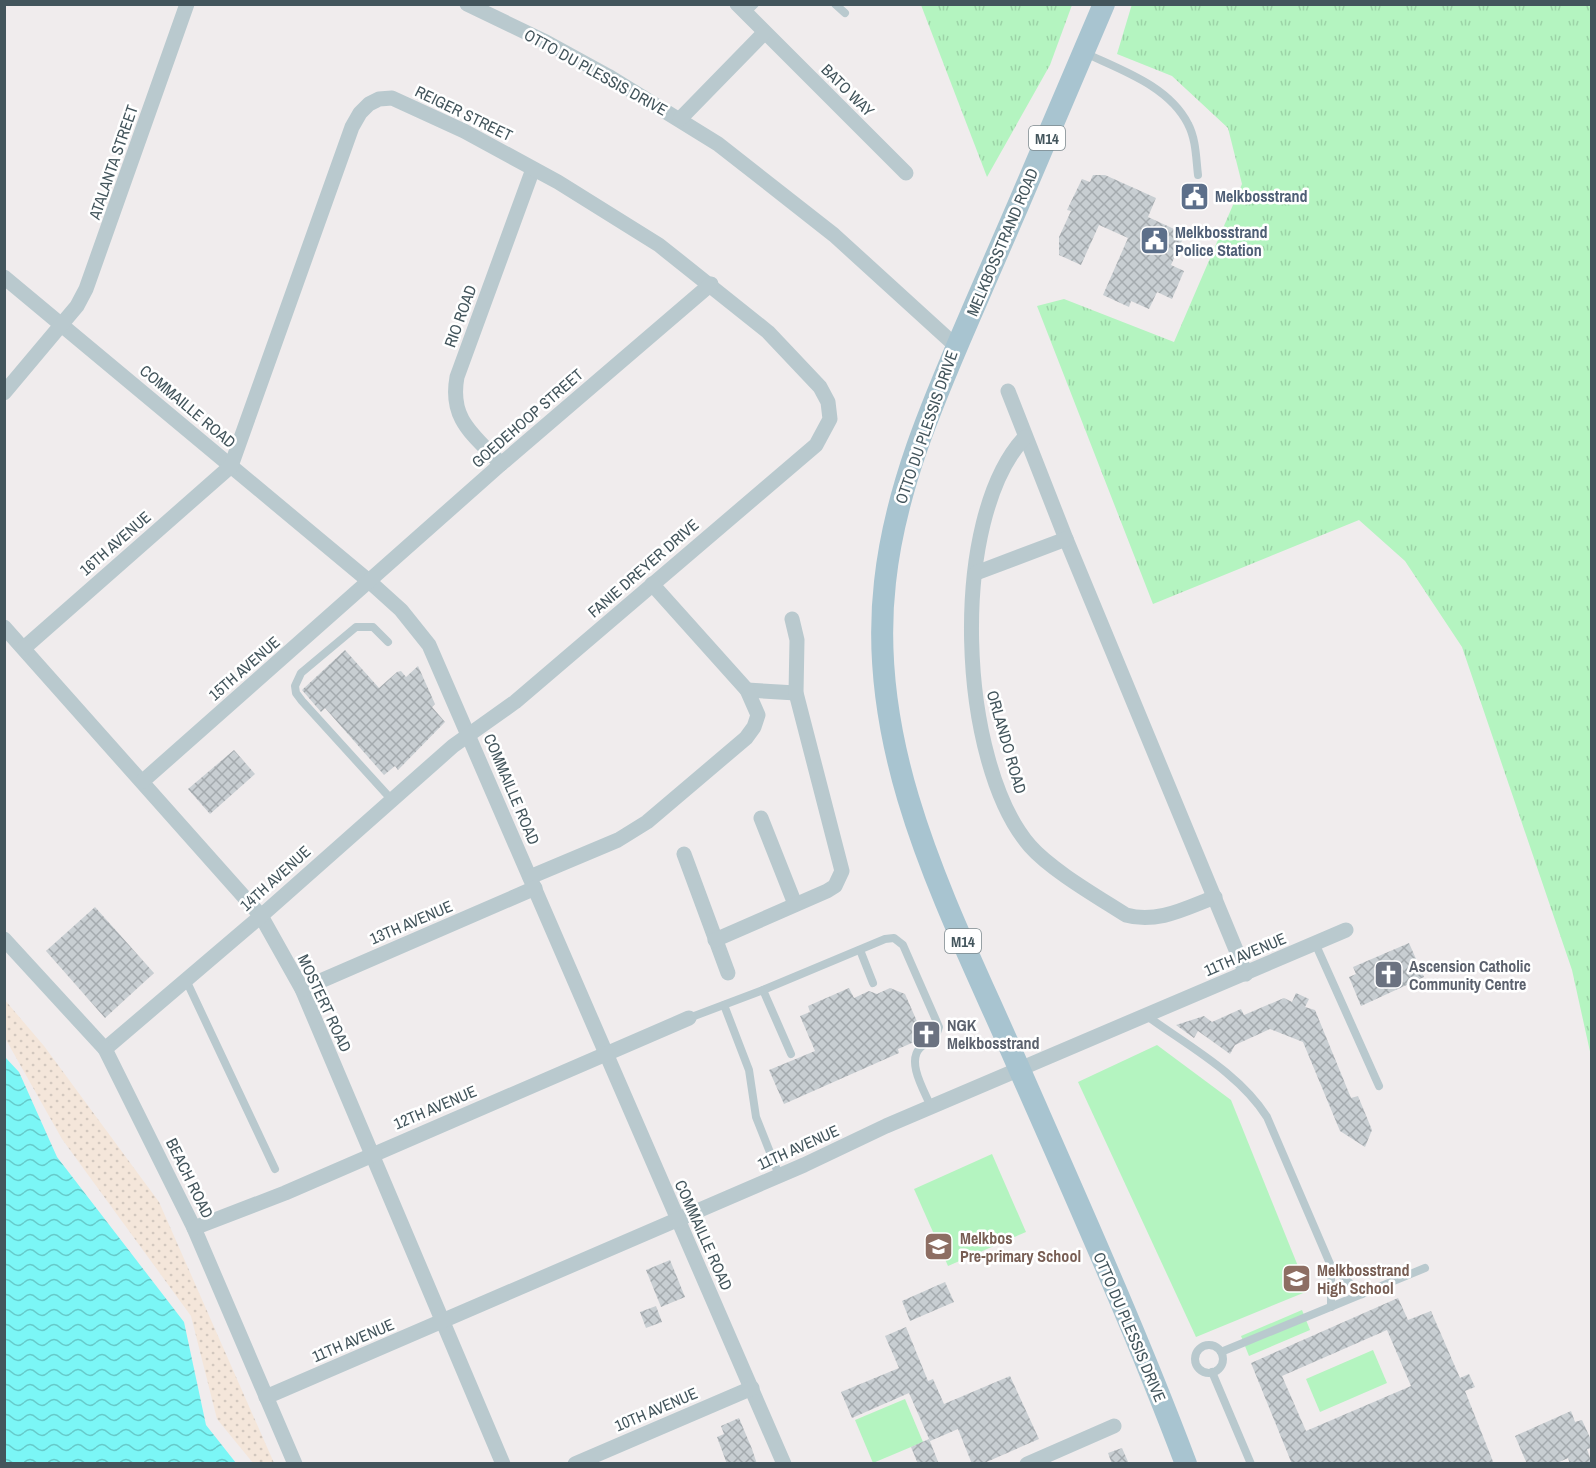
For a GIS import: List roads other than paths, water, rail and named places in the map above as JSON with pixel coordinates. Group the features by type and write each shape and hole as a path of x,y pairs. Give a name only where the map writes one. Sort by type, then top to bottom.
{"main road":[{"name":"MELKBOSSTRAND ROAD","path":"957,347 1104,4"},
{"name":"OTTO DU PLESSIS DRIVE","path":"957,347 917,446 893,534 885,582 882,632 887,718 908,799 936,878 1166,1411 1186,1464"},
{"name":"OTTO DU PLESSIS DRIVE","path":"1166,1411 1194,1464"}],"street":[{"name":"ATALANTA STREET","path":"4,393 76,306 93,272 187,4"},
{"name":"OTTO DU PLESSIS DRIVE","path":"467,4 546,42 680,119 718,144 834,235 957,347"},
{"name":"BATO WAY","path":"746,8 764,33 906,173"},
{"path":"680,119 764,33"},
{"name":"REIGER STREET","path":"231,466 352,127 360,113 379,99 392,98 464,131 533,169 649,239 711,284 768,332 819,387 828,402 830,419"},
{"name":"RIO ROAD","path":"501,464 467,428 457,412 454,396 457,377 533,169"},
{"name":"COMMAILLE ROAD","path":"4,277 369,582 401,610 429,645 784,1464"},
{"name":"GOEDEHOOP STREET","path":"369,582 501,464 711,284"},
{"path":"1008,391 1066,539 1246,974"},
{"name":"FANIE DREYER DRIVE","path":"470,736 515,702 816,445 830,419"},
{"name":"ORLANDO ROAD","path":"1025,437 1008,459 985,517 976,573 972,655 976,705 993,772 1006,807 1030,846 1047,861 1126,915 1141,919 1158,918 1215,897"},
{"name":"16TH AVENUE","path":"24,648 231,466"},
{"path":"976,573 1066,539"},
{"name":"15TH AVENUE","path":"143,781 369,582"},
{"path":"652,584 747,690 796,693"},
{"path":"715,940 827,891 835,886 842,871 796,693 797,640 792,619"},
{"name":"MOSTERT ROAD","path":"4,627 261,915 302,989 503,1464"},
{"name":"13TH AVENUE","path":"302,989 533,883 618,840 646,822 746,738 754,727 758,715 747,690"},
{"name":"14TH AVENUE","path":"105,1049 391,799 453,746 470,736"},
{"path":"761,818 795,904"},
{"path":"684,854 728,973"},
{"name":"11TH AVENUE","path":"266,1396 443,1322 931,1107 1346,930"},
{"name":"BEACH ROAD","path":"4,939 105,1049 194,1228 295,1464"},
{"name":"12TH AVENUE","path":"194,1228 285,1193 689,1017"},
{"name":"10TH AVENUE","path":"575,1464 752,1388"},
{"path":"1027,1464 1114,1426"}],"lane":[{"path":"835,4 845,13"},
{"path":"1083,52 1155,89 1172,103 1188,124 1194,142 1198,175"},
{"path":"388,642 373,627 356,627 301,673 295,686 296,693 302,701 391,799"},
{"path":"689,1017 763,990 885,939 899,941 937,1018 937,1034 919,1049 915,1058 915,1067 931,1107"},
{"path":"1315,943 1379,1086"},
{"path":"860,950 873,982"},
{"path":"186,980 275,1169"},
{"path":"763,990 791,1054"},
{"path":"724,1005 749,1070 756,1117 779,1175"},
{"path":"1147,1016 1242,1085 1267,1118 1331,1266 1331,1307"},
{"path":"1331,1266 1362,1294"},
{"path":"1221,1352 1425,1268"},
{"path":"1210,1345 1221,1352 1221,1365 1212,1372 1203,1372 1198,1368 1195,1356 1198,1350 1210,1345"},
{"path":"1212,1372 1251,1464"}],"water":[{"path":"4,1056 19,1072 57,1157 184,1322 206,1425 236,1463 5,1463"}],"place":[{"name":"Melkbosstrand","path":"1194,196"},
{"name":"Melkbosstrand Police Station","path":"1154,241"},
{"name":"Ascension Catholic Community Centre","path":"1388,975"},
{"name":"NGK Melkbosstrand","path":"926,1034"},
{"name":"Melkbos Pre-primary School","path":"939,1247"},
{"name":"Melkbosstrand High School","path":"1296,1279"}]}
